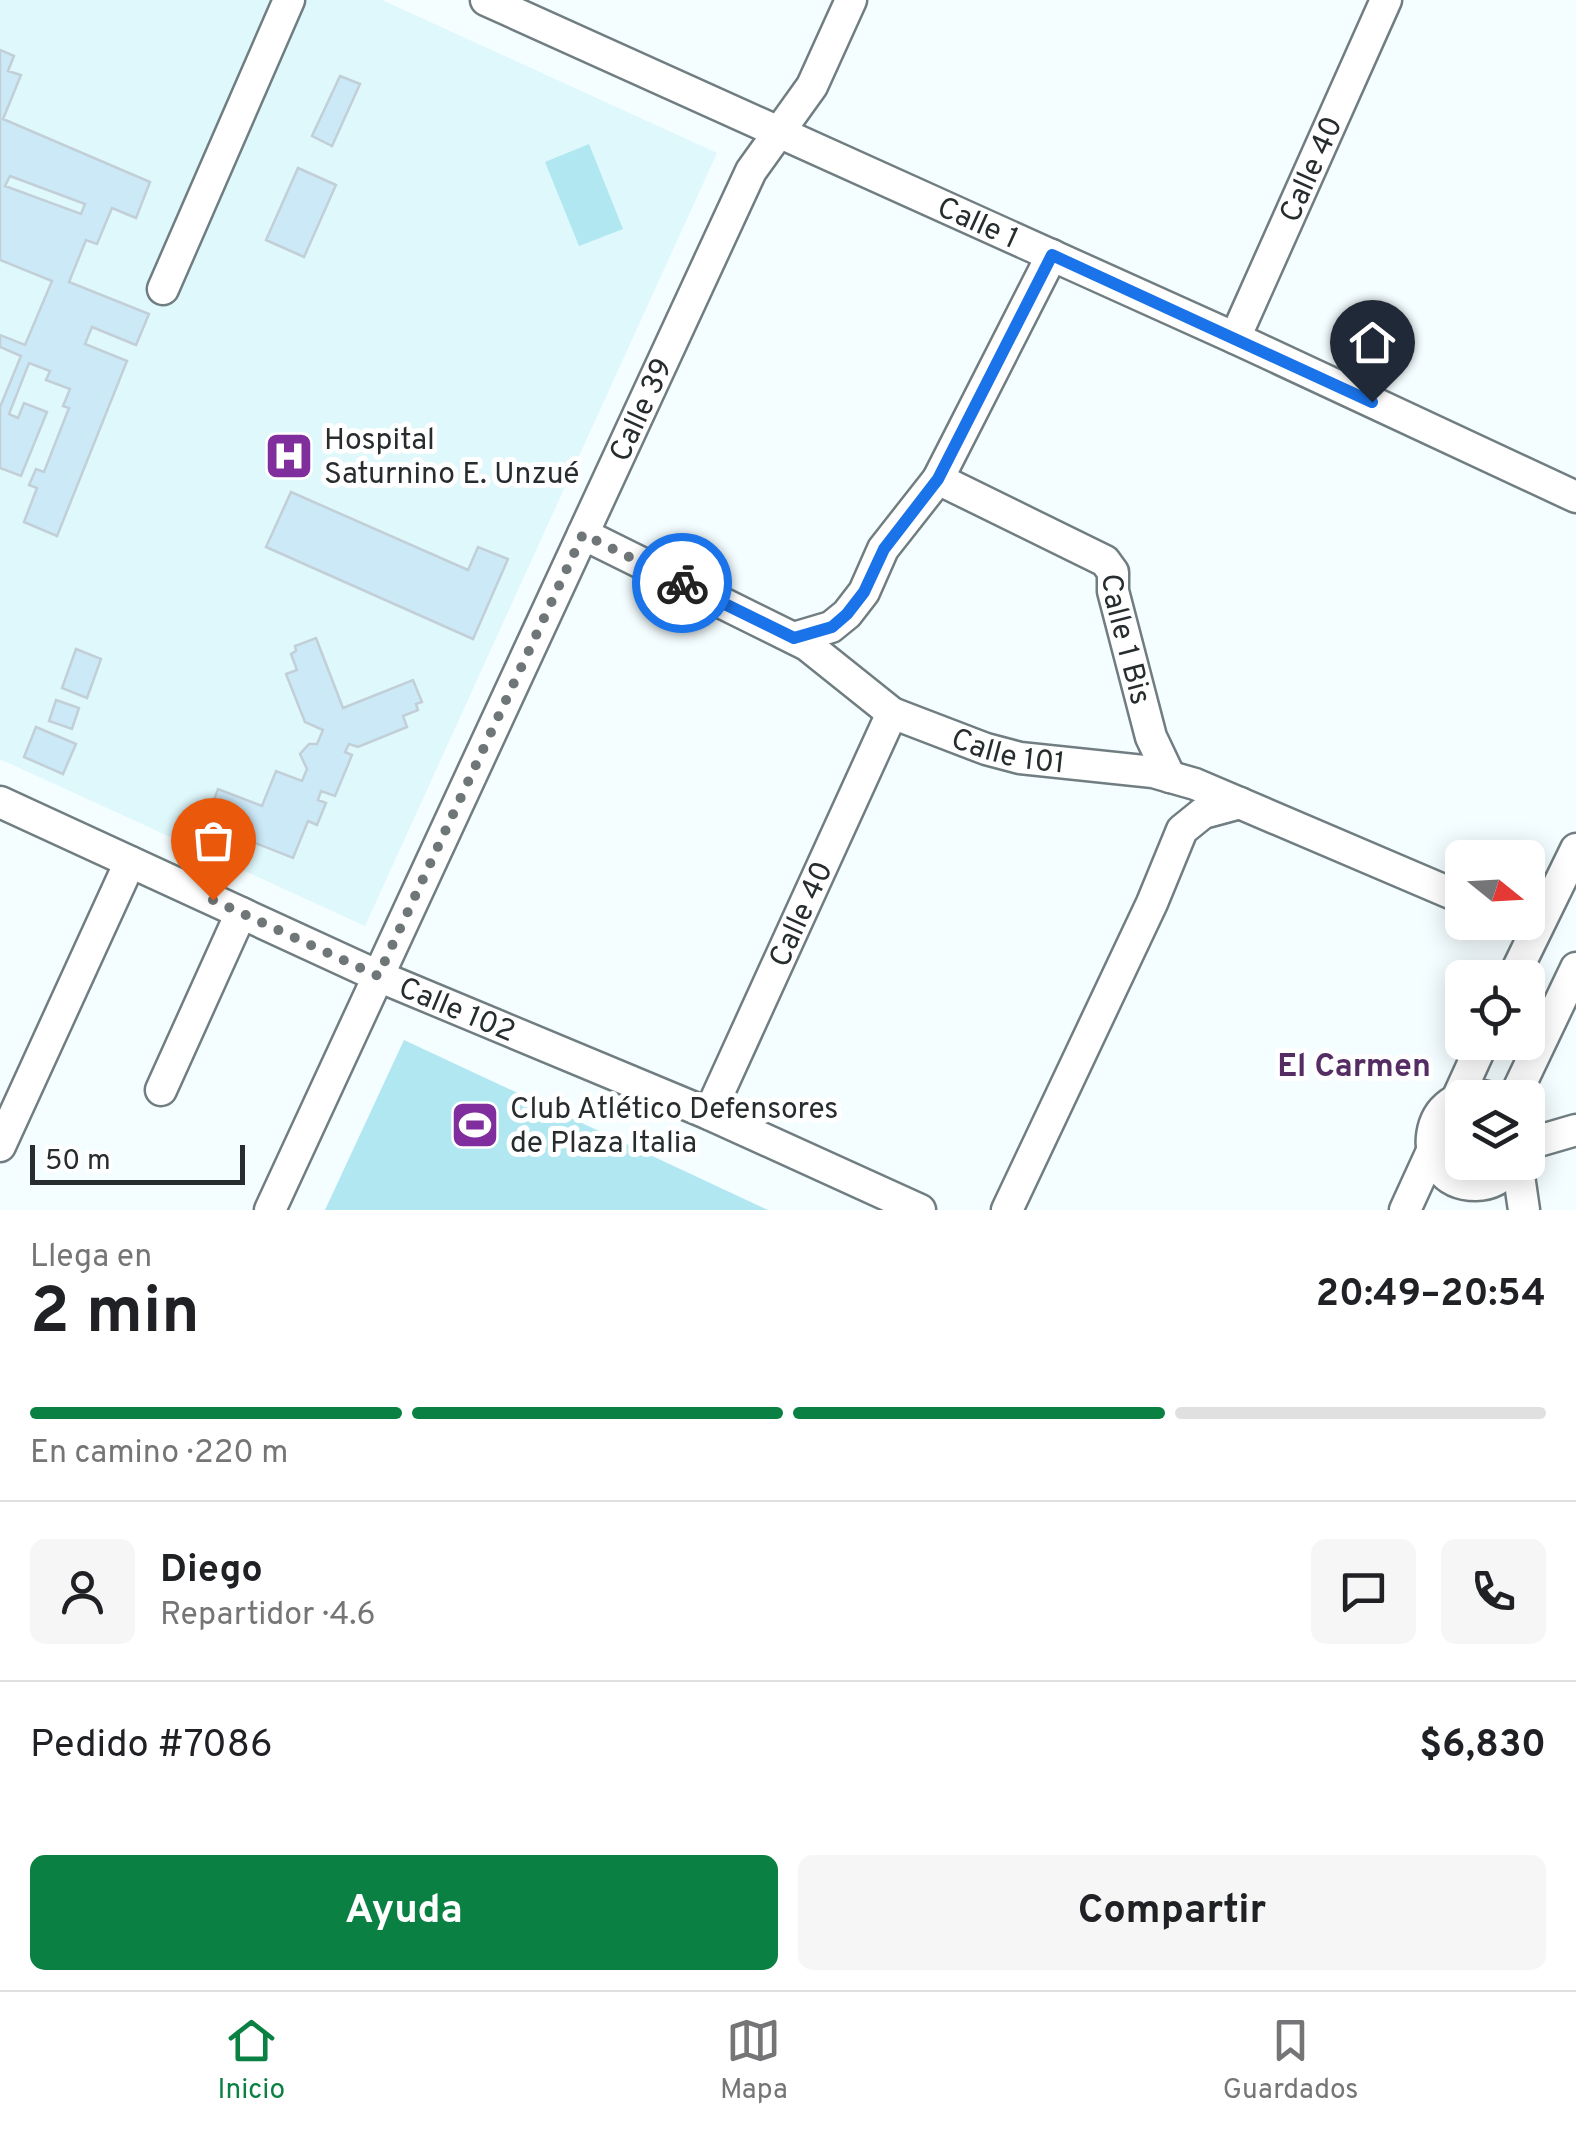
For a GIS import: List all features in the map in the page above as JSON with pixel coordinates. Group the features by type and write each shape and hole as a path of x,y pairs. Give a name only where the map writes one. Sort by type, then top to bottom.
{"street":[{"path":"163,289 289,0"},
{"name":"Calle 1","path":"486,0 1236,338 1576,498"},
{"name":"Calle 39","path":"270,1210 750,171 812,86 851,0"},
{"name":"Calle 40","path":"1236,338 1386,0"},
{"path":"794,638 832,627 864,592 884,549 938,479 1052,255"},
{"name":"Calle 1 Bis","path":"938,479 1105,560 1114,572 1113,591 1151,736 1170,777"},
{"name":"Calle 101","path":"583,534 806,644 892,713 1020,758 1170,777 1445,891"},
{"name":"Calle 40","path":"708,1114 892,713"},
{"name":"Calle 102","path":"0,802 378,976 708,1114 920,1210"},
{"path":"1007,1210 1182,830 1203,814 1240,803"},
{"path":"1545,899 1576,849"},
{"path":"0,1146 130,862"},
{"path":"160,1090 241,913"},
{"path":"1523,1080 1576,968"},
{"path":"1445,1107 1435,1120 1432,1151 1438,1166 1459,1193 1485,1210"},
{"path":"1545,1139 1576,1130"},
{"path":"1405,1210 1432,1151"},
{"path":"1459,1193 1497,1180"},
{"path":"1519,1180 1524,1210"}],"shaded area":[{"name":"Hospital Saturnino E. Unzué","path":"0,0 382,0 717,153 365,926 0,759"},
{"path":"589,144 623,229 579,246 545,162"},
{"name":"Club Atlético Defensores de Plaza Italia","path":"404,1040 768,1210 325,1210"}],"building":[{"path":"0,50 14,56 8,71 21,75 3,119 150,182 136,218 112,208 97,244 86,240 69,282 149,314 136,345 92,327 85,344 127,361 57,536 24,522 37,488 29,485 36,469 44,472 69,408 63,406 70,389 46,380 50,371 29,363 9,414 18,418 24,403 47,412 21,476 0,468 0,407 21,356 0,347 0,335 25,345 52,281 0,260","holes":["10,176 85,204 81,214 5,186"]},
{"path":"340,76 360,84 332,146 312,136"},
{"path":"298,168 336,185 304,257 266,240"},
{"path":"291,492 468,570 478,547 508,559 473,639 266,547"},
{"path":"316,638 343,708 413,680 422,702 416,704 418,710 403,716 407,727 358,747 349,744 345,752 352,755 335,796 321,791 318,800 326,803 317,825 308,821 293,858 205,823 218,789 262,806 276,771 302,781 307,769 300,754 309,744 317,744 323,730 305,722 286,674 297,670 291,654 296,651 295,646"},
{"path":"76,649 101,659 87,698 62,688"},
{"path":"56,700 79,708 72,729 49,721"},
{"path":"36,727 76,744 63,774 24,757"}],"way so far":[{"path":"213,900 378,976 583,534 682,583"}],"place":[{"name":"Hospital Saturnino E. Unzué","path":"289,456"},
{"name":"Club Atlético Defensores de Plaza Italia","path":"475,1125"}],"district":[{"name":"El Carmen","path":"1354,1065"}],"route":[{"path":"682,583 794,638 832,627 847,614 864,592 884,549 938,479 1052,255 1372,402"}]}
